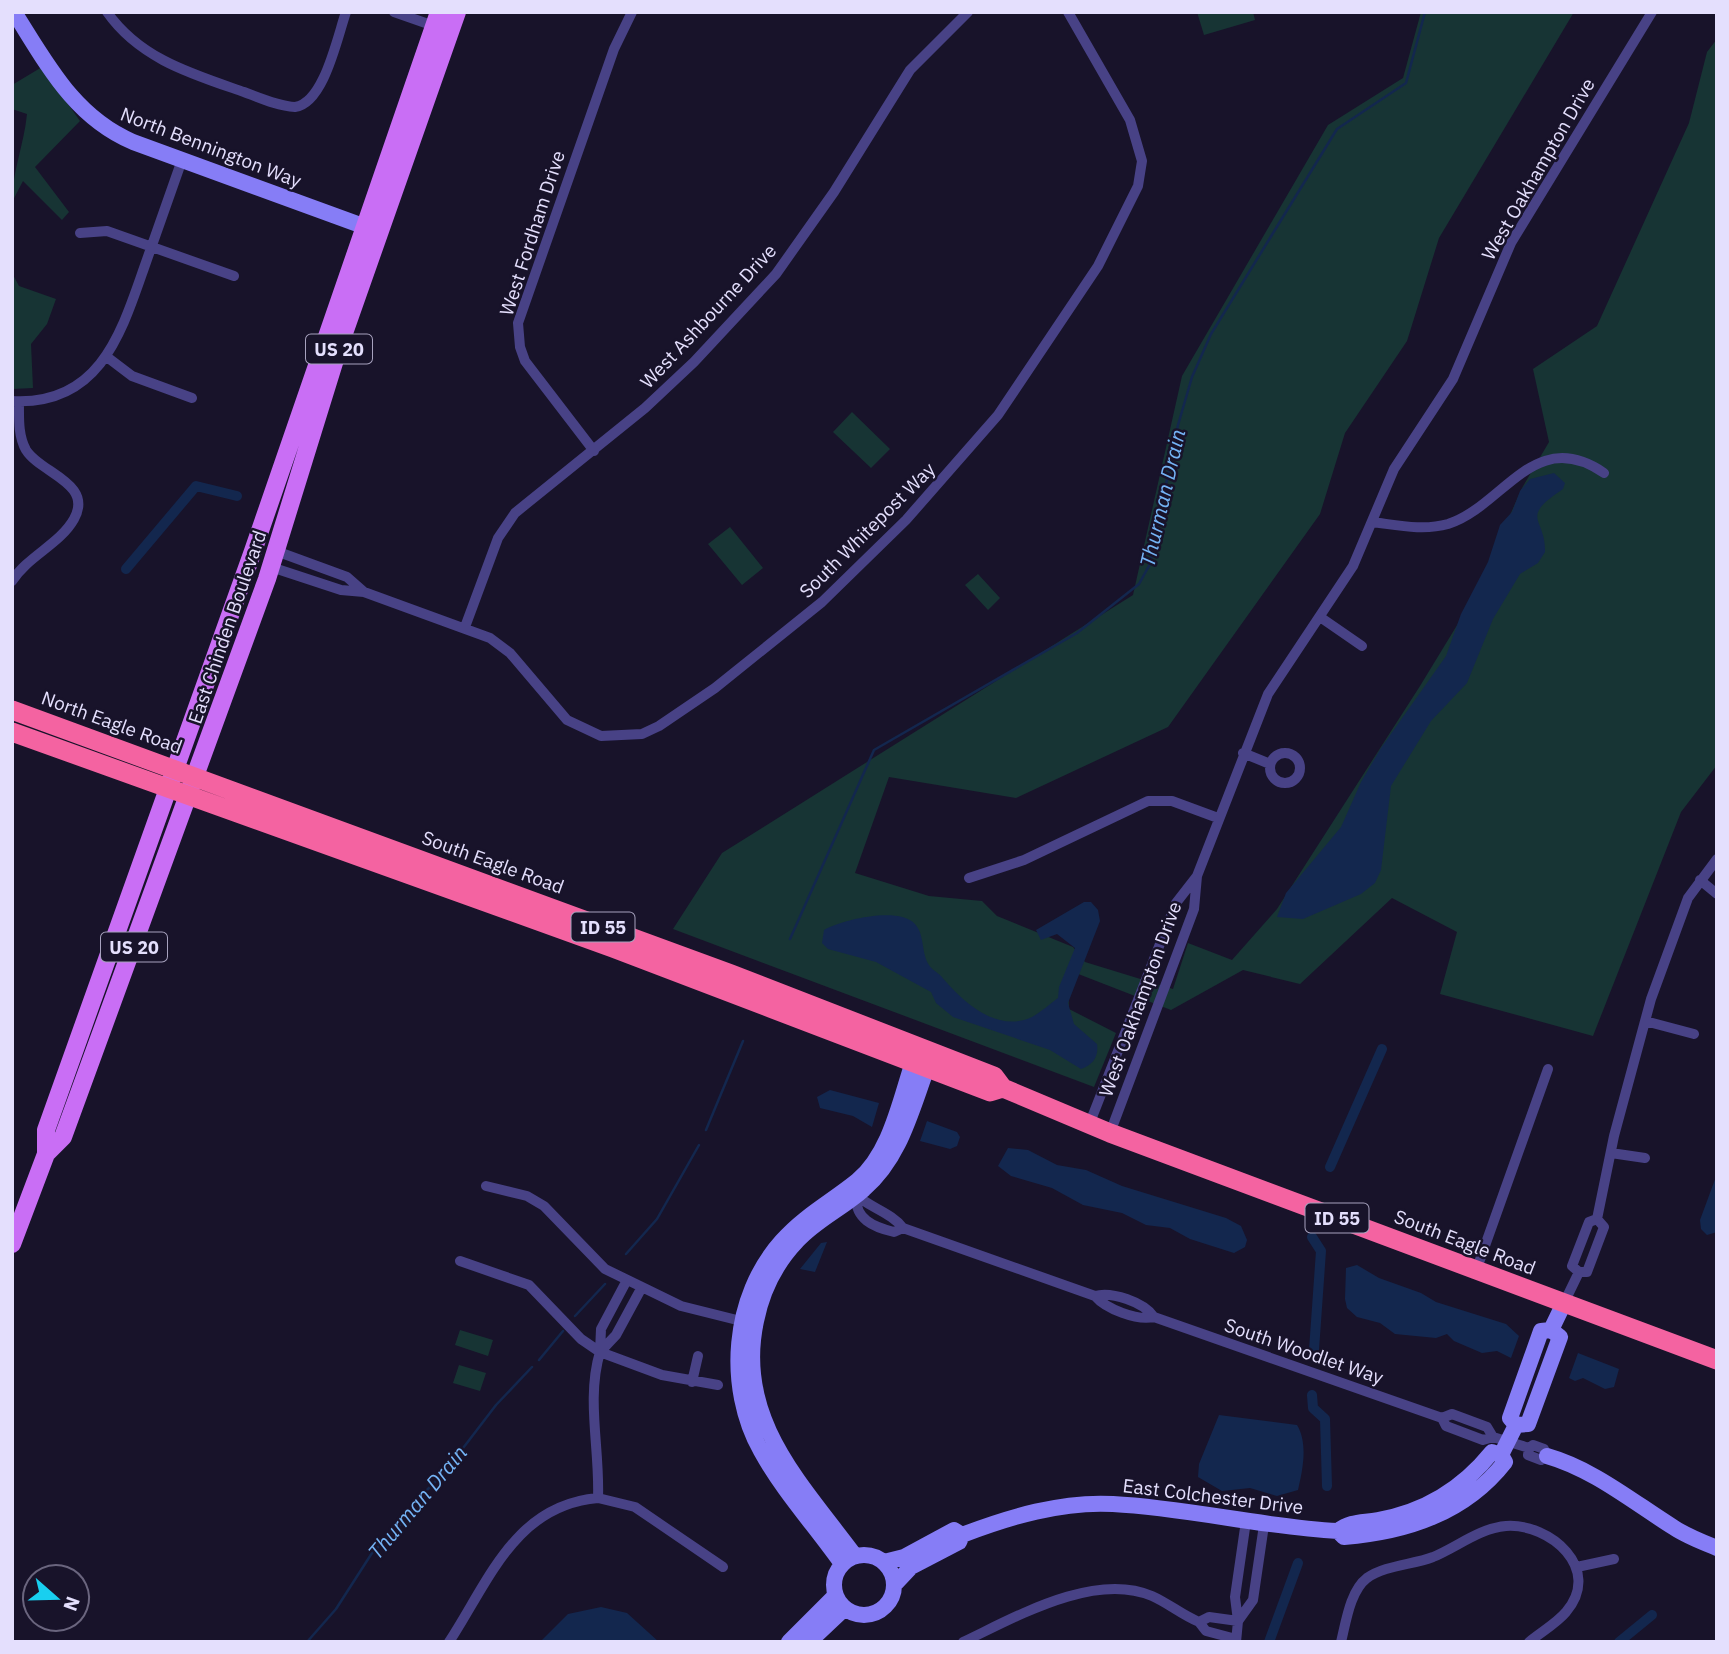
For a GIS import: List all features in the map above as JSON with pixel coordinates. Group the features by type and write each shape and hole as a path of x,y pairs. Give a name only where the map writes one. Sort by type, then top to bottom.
{"highway":[{"name":"North Eagle Road","path":"12,710 193,786"},
{"name":"North Eagle Road","path":"12,732 173,778"},
{"name":"South Eagle Road","path":"193,786 990,1092 1003,1088"},
{"name":"South Eagle Road","path":"193,786 772,990 994,1076 1003,1088 1089,1125 1717,1360"},
{"path":"602,944 611,942 634,949 752,994 760,995 772,990"},
{"path":"779,1012 794,1007 927,1057 943,1055"}],"main road":[{"name":"East Chinden Boulevard","path":"12,1244 46,1154 63,1137 193,786 273,559 337,354 457,12"},
{"path":"385,218 390,182 436,51 437,19"},
{"name":"US 20","path":"46,1154 46,1130 173,778 437,19"},
{"path":"78,1098 72,1084 88,1039 86,1014"}],"street":[{"name":"North Bennington Way","path":"14,12 59,83 86,114 118,136 363,226"},
{"path":"107,12 142,49 181,71 287,107 304,106 317,94 346,12"},
{"path":"394,12 437,19"},
{"name":"West Fordham Drive","path":"594,451 525,361 520,347 518,323 614,49 632,12"},
{"name":"West Ashbourne Drive","path":"465,627 498,538 515,513 538,491 594,451 694,362 776,274 834,192 910,70 968,12"},
{"name":"South Whitepost Way","path":"273,559 341,590 364,592 490,638 510,653 567,720 601,736 642,734 704,695 770,646 872,556 998,415 1098,266 1138,186 1142,161 1130,120 1069,12"},
{"name":"West Oakhampton Drive","path":"1110,1133 1194,909 1197,876 1268,694 1353,566 1394,469 1453,379 1511,243 1652,12"},
{"path":"12,580 21,567 67,528 75,517 77,506 72,486 26,450 20,432 16,402 42,399 73,387 107,357 123,327 182,160"},
{"path":"80,233 107,232 234,276"},
{"path":"107,357 142,380 192,398"},
{"path":"1372,522 1420,528 1447,524 1474,511 1517,474 1542,462 1583,461 1604,473"},
{"name":"South Whitepost Way","path":"273,559 346,578 364,592"},
{"path":"1320,617 1362,646"},
{"path":"1243,753 1270,764"},
{"path":"969,878 1024,860 1148,801 1172,801 1219,818"},
{"path":"1564,1303 1579,1272 1587,1272 1604,1227 1597,1219 1611,1153 1645,1021 1681,913 1700,880 1717,859"},
{"name":"West Oakhampton Drive","path":"1089,1125 1176,903 1197,876"},
{"path":"1700,880 1717,894"},
{"path":"1645,1021 1694,1034"},
{"path":"849,1560 772,1442 760,1412 751,1372 749,1323 753,1286 780,1242 814,1210 852,1191 884,1146 920,1065"},
{"path":"1476,1271 1548,1069"},
{"path":"1611,1153 1645,1158"},
{"path":"486,1186 527,1196 544,1206 592,1259 627,1280 701,1314 749,1323"},
{"name":"South Woodlet Way","path":"852,1191 855,1208 864,1220 877,1227 894,1232 903,1228 1095,1296 1105,1293 1149,1308 1154,1317 1442,1418 1452,1414 1487,1427 1493,1437 1513,1432 1529,1448 1533,1445 1544,1449 1547,1456"},
{"path":"460,1261 529,1285 581,1339 600,1352 692,1382 718,1385"},
{"path":"598,1497 593,1373 600,1352 601,1329 627,1280"},
{"path":"600,1352 616,1335 642,1287"},
{"name":"East Colchester Drive","path":"895,1584 911,1567 959,1542 962,1535 1033,1511 1111,1504 1264,1525 1338,1531 1344,1537 1381,1534 1422,1523 1461,1504 1489,1482 1505,1462 1501,1455 1513,1432 1528,1424 1560,1337 1551,1330 1564,1303"},
{"path":"692,1382 698,1356"},
{"path":"1547,1456 1567,1462 1597,1478 1676,1530 1717,1548"},
{"path":"449,1642 488,1575 529,1526 552,1508 578,1499 598,1497 635,1507 723,1567"},
{"path":"963,1642 1060,1598 1119,1590 1150,1595 1199,1622 1206,1632 1236,1640 1238,1621 1235,1597 1246,1521"},
{"path":"1238,1621 1253,1600 1264,1525"},
{"path":"1341,1642 1349,1611 1366,1579 1398,1565 1431,1558 1490,1530 1508,1526 1538,1531 1569,1553 1577,1567 1575,1595 1567,1611 1529,1642"},
{"name":"East Colchester Drive","path":"884,1562 904,1557 954,1530 962,1535"},
{"path":"865,1555 884,1562 895,1584 892,1598 879,1612 861,1616 840,1602 834,1579 849,1560 865,1555"},
{"path":"1577,1567 1614,1559"},
{"path":"789,1642 840,1602"},
{"path":"809,1642 840,1602"},
{"path":"1199,1622 1209,1617 1238,1621"}],"green space":[{"path":"1197,12 1253,12 1255,20 1204,35"},
{"path":"1421,12 1574,12 1439,238 1407,341 1345,433 1320,514 1168,727 1016,798 889,777 855,873 929,896 982,901 997,916 1073,947 1085,962 1173,989 1188,943 1232,960 1277,909 1473,599 1522,488 1549,442 1533,369 1597,326 1689,123 1707,52 1717,39 1717,765 1681,812 1593,1036 1440,994 1457,932 1392,898 1300,984 1243,970 1171,1010 1068,970 1069,1009 1116,1033 1094,1087 673,929 722,853 1133,595 1182,376 1328,125 1403,78"},
{"path":"42,67 80,121 35,167 69,212 62,220 23,181 12,202 27,114 12,109 12,85"},
{"path":"12,273 19,286 56,299 47,324 31,344 33,388 12,389"},
{"path":"852,412 890,449 871,468 833,432"},
{"path":"730,527 763,568 742,585 708,544"},
{"path":"978,574 1000,598 988,610 965,585"},
{"path":"460,1330 493,1340 488,1356 455,1345"},
{"path":"459,1365 486,1373 480,1391 453,1383"}],"water":[{"path":"1554,473 1565,483 1563,489 1549,499 1538,513 1545,552 1538,563 1520,574 1493,619 1467,683 1431,721 1391,786 1381,870 1375,883 1361,894 1303,919 1277,917 1286,893 1341,827 1361,782 1381,748 1446,656 1461,614 1488,562 1500,525 1512,512 1520,491 1530,479"},
{"path":"1084,902 1091,902 1098,910 1100,921 1068,1003 1074,1024 1097,1044 1094,1060 1081,1069 1050,1050 953,1017 936,1003 931,992 876,962 828,949 822,943 824,930 843,922 884,915 907,919 918,928 930,966 959,995 980,1012 993,1018 1019,1021 1032,1017 1058,998 1059,987 1075,948 1057,934 1041,940 1036,930"},
{"path":"830,1090 879,1103 872,1127 853,1116 820,1108 817,1097"},
{"path":"927,1121 957,1132 960,1137 957,1146 950,1149 920,1141"},
{"path":"1008,1148 1028,1150 1057,1165 1086,1170 1122,1186 1226,1218 1241,1226 1247,1240 1245,1247 1234,1253 1190,1239 1170,1228 1146,1225 1122,1213 1083,1205 1052,1188 1011,1176 998,1166"},
{"path":"1717,1174 1717,1232 1707,1235 1701,1229 1700,1220"},
{"path":"827,1242 815,1272 800,1269 821,1243"},
{"path":"1357,1265 1379,1278 1421,1293 1436,1302 1506,1324 1519,1336 1511,1358 1497,1351 1482,1353 1454,1341 1447,1334 1436,1338 1395,1334 1380,1323 1357,1317 1347,1308 1345,1299 1346,1268"},
{"path":"1578,1353 1619,1369 1614,1387 1605,1389 1583,1378 1575,1381 1569,1378"},
{"path":"1219,1415 1297,1425 1303,1448 1298,1490 1277,1496 1250,1488 1222,1491 1198,1477 1199,1464"},
{"path":"601,1607 627,1613 659,1642 540,1642 568,1614"}],"waterway":[{"name":"Thurman Drain","path":"790,939 874,750 1077,633 1139,584 1150,564 1178,425 1192,377 1211,334 1337,129 1406,83 1425,12"},
{"path":"126,569 196,486 237,496"},
{"name":"Thurman Drain","path":"706,1130 743,1041"},
{"path":"1330,1167 1382,1049"},
{"name":"Thurman Drain","path":"626,1254 657,1219 699,1145"},
{"path":"1312,1237 1321,1251 1314,1350"},
{"name":"Thurman Drain","path":"575,1316 605,1284"},
{"name":"Thurman Drain","path":"539,1360 563,1331"},
{"name":"Thurman Drain","path":"307,1642 336,1609 372,1553 409,1516 420,1497 444,1473 496,1405 532,1367"},
{"path":"1312,1395 1313,1408 1325,1419 1327,1486"},
{"path":"1269,1642 1298,1563"},
{"path":"1619,1642 1652,1615"}]}
